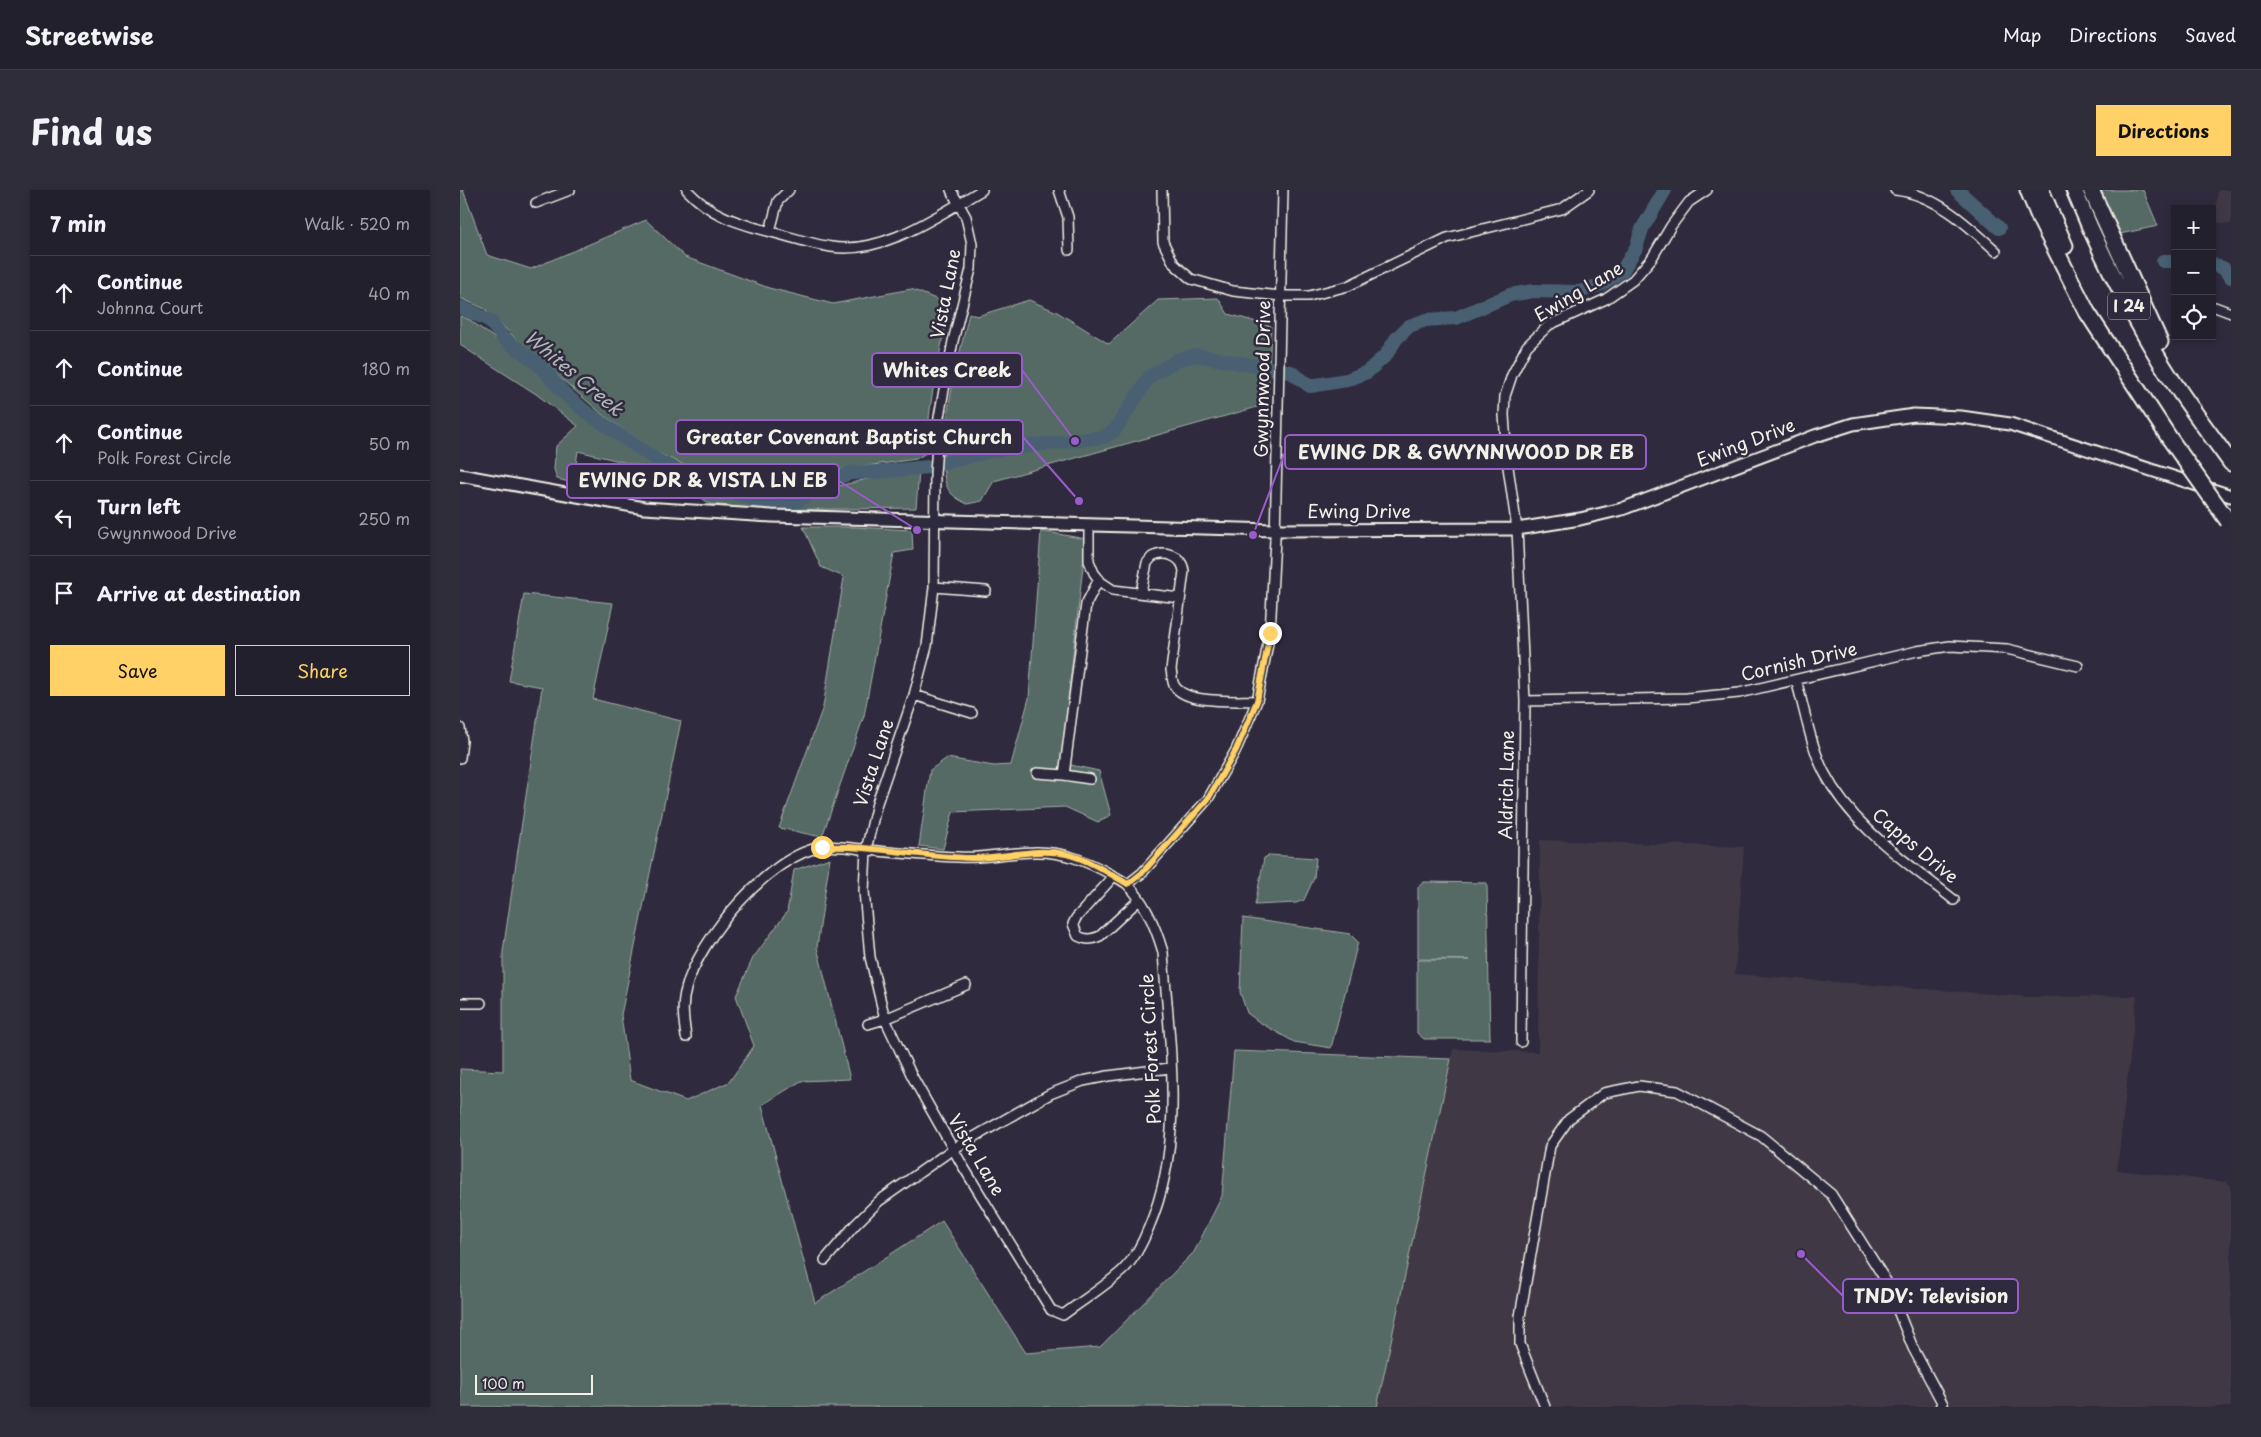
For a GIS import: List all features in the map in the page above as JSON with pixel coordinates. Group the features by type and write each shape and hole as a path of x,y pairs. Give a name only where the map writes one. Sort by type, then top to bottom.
{"highway":[{"path":"2028,190 2041,221 2087,312 2131,376"},
{"name":"I 24","path":"2041,190 2060,238 2131,376 2170,439 2230,523"},
{"name":"I 24","path":"2074,190 2090,228 2129,307 2164,367 2231,463"},
{"path":"2091,190 2152,327 2196,415"}],"street":[{"path":"536,203 570,190"},
{"path":"687,190 700,204 734,222 831,247 864,247 892,239 982,190"},
{"path":"770,231 778,201 788,190"},
{"name":"Vista Lane","path":"951,190 966,217 972,244 971,269 953,341 939,417 934,587 927,646 914,696 876,803 866,850 864,891 870,957 885,1019 912,1076 1051,1310"},
{"path":"1059,190 1068,217 1070,250"},
{"path":"1162,190 1163,242 1174,264 1185,274 1191,279 1233,291 1281,296 1309,296 1348,286 1447,238 1562,209 1588,190"},
{"name":"Gwynnwood Drive","path":"1128,884 1142,873 1208,799 1236,750 1257,701 1270,633 1275,530 1283,190"},
{"name":"Ewing Lane","path":"1517,529 1507,460 1504,415 1505,396 1512,375 1527,346 1549,325 1606,299 1633,280 1652,258 1671,226 1689,202 1707,190"},
{"path":"1895,190 1928,199 1968,225 1996,251"},
{"path":"2216,307 2231,313"},
{"name":"Ewing Drive","path":"460,475 644,508 772,516 935,519 1275,530 1517,529 1572,521 1622,509 1815,436 1853,424 1914,415 1961,417 2010,424 2231,496"},
{"path":"1089,525 1089,561 1099,579 1113,590 1180,598"},
{"name":"Aldrich Lane","path":"1517,529 1525,700 1521,1042"},
{"path":"1141,592 1147,563 1152,556 1165,554 1177,558 1183,563 1184,571 1171,670 1174,685 1180,691 1200,700 1257,701"},
{"path":"1064,775 1086,604 1099,579"},
{"path":"934,587 986,590"},
{"name":"Cornish Drive","path":"1525,700 1688,698 1739,693 1917,651 1950,646 2007,649 2078,666"},
{"name":"Capps Drive","path":"1796,680 1823,770 1833,787 1863,826 1954,900"},
{"path":"914,696 972,713"},
{"path":"460,728 462,741 460,758"},
{"path":"1037,773 1090,779"},
{"name":"Polk Forest Circle","path":"686,1038 683,1006 686,988 693,970 715,932 751,890 775,868 809,850 837,846 973,858 1033,852 1064,854 1078,858 1128,884 1156,929 1163,952 1173,1114 1167,1167 1158,1206 1141,1246 1124,1268 1063,1314 1051,1310"},
{"path":"1114,876 1076,918 1073,924 1078,936 1084,939 1100,936 1139,900"},
{"path":"868,1024 885,1019 966,985"},
{"path":"460,1002 481,1003"},
{"path":"825,1260 855,1225 879,1201 954,1149 1050,1094 1083,1081 1170,1068"},
{"path":"1545,1407 1520,1344 1520,1316 1550,1146 1568,1119 1604,1093 1639,1086 1677,1091 1760,1136 1831,1194 1886,1281 1914,1348 1944,1406"}],"shaded area":[{"path":"2218,190 2231,190 2231,224 2216,222"},
{"path":"1540,840 1744,847 1735,974 2029,997 2137,996 2117,1170 2226,1182 2231,1185 2231,1407 1376,1407 1398,1282 1453,1049 1538,1052"}],"green space":[{"path":"460,190 463,190 487,255 531,269 646,220 685,257 769,288 833,304 911,289 951,305 935,379 929,415 926,453 916,459 837,470 795,493 746,492 655,452 603,415 519,342 485,309 460,298"},
{"path":"2095,190 2143,190 2158,226 2115,235"},
{"path":"1218,298 1228,314 1271,326 1268,404 994,481 982,501 967,504 951,493 945,480 943,459 945,434 954,378 969,313 977,316 1029,300 1057,312 1109,344 1158,300"},
{"path":"460,316 470,320 533,367 592,422 656,464 714,493 765,507 790,507 826,489 880,476 919,472 916,508 767,510 710,504 665,472 578,451 573,483 557,479 554,469 556,446 578,426 536,394 460,345"},
{"path":"803,527 912,530 913,550 894,553 864,716 822,837 779,828 823,707 844,577 821,567"},
{"path":"1041,531 1086,539 1061,763 1099,771 1111,815 1098,822 1065,807 953,812 943,849 919,846 930,770 947,758 994,766 1011,765 1029,698"},
{"path":"524,594 613,603 593,699 681,721 621,1015 630,1080 686,1101 729,1082 754,1046 736,996 753,958 787,912 794,870 830,858 817,947 850,1079 801,1081 762,1105 815,1303 942,1221 1026,1353 1100,1347 1194,1252 1222,1196 1234,1051 1451,1059 1377,1407 460,1407 460,1069 503,1071 503,951 542,687 509,681"},
{"path":"1270,855 1316,858 1314,878 1304,900 1296,903 1255,905 1264,858"},
{"path":"1424,882 1487,883 1490,1039 1424,1039 1417,1033 1417,960 1470,960 1418,959 1418,887"},
{"path":"1243,918 1350,934 1358,942 1331,1048 1294,1042 1247,1013 1240,992"}],"waterway":[{"name":"Whites Creek","path":"460,307 489,320 503,338 537,363 565,394 586,412 655,459 695,480 766,503 782,506 797,501 831,480 851,473 928,467 995,450 1104,437 1115,430 1149,377 1177,360 1195,355 1291,372 1310,386 1347,380 1367,372 1386,355 1396,339 1409,326 1426,320 1456,318 1510,295 1533,291 1579,292 1602,284 1622,271 1636,248 1642,229 1665,190"},
{"path":"1957,190 1999,228"},
{"path":"2163,261 2171,261"},
{"path":"2216,265 2223,268 2231,277"}],"place":[{"name":"Whites Creek","path":"1075,441"},
{"name":"Greater Covenant Baptist Church","path":"1079,501"},
{"name":"EWING DR & VISTA LN EB","path":"917,530"},
{"name":"EWING DR & GWYNNWOOD DR EB","path":"1253,535"},
{"name":"TNDV: Television","path":"1801,1254"}],"route":[{"path":"822,847 851,847 866,850 973,858 1033,852 1064,854 1078,858 1128,884 1142,873 1208,799 1236,750 1257,701 1270,633"}]}
